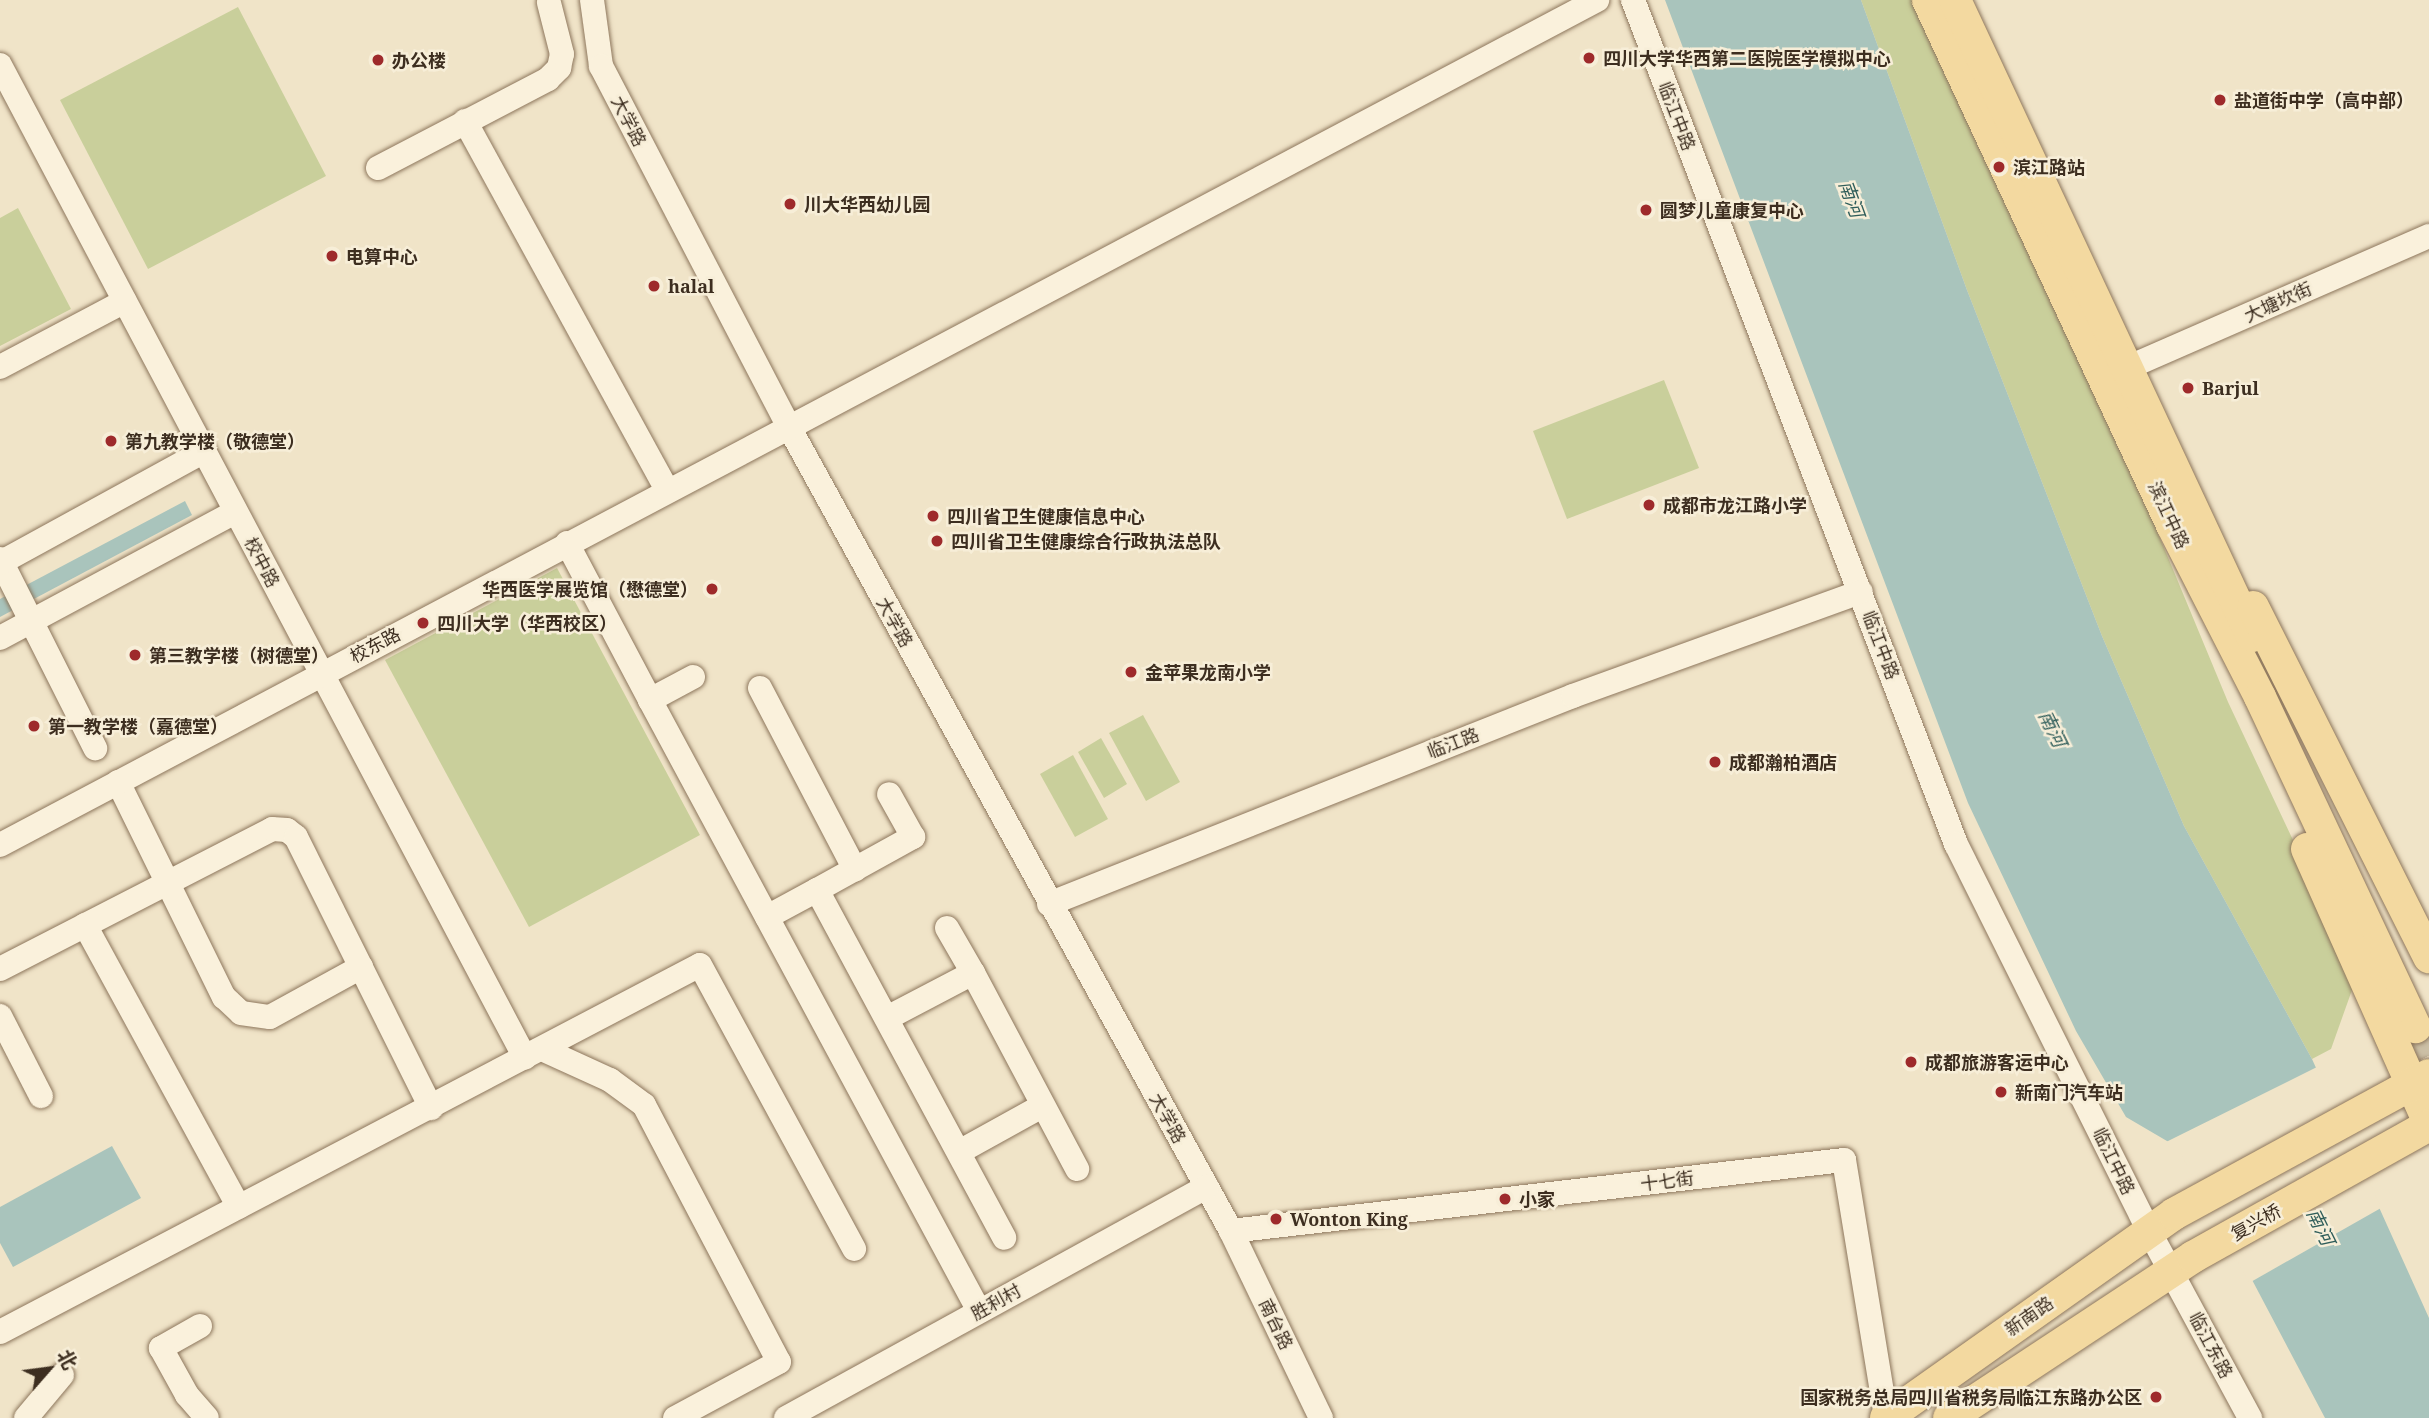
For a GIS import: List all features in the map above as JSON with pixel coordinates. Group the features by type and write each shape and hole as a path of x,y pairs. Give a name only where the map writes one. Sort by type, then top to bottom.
{"main road":[{"name":"滨江中路","path":"1928,0 2108,379 2183,519 2416,1027"},
{"name":"滨江中路","path":"1955,0 2127,368 2183,519"},
{"path":"2183,519 2266,627 2429,957"},
{"path":"2183,519 2228,676 2416,1027 2429,1124"},
{"path":"2161,1222 2421,1079"},
{"name":"复兴桥","path":"2182,1264 2429,1124"},
{"name":"新南路","path":"1886,1418 2161,1222"},
{"path":"1949,1418 2182,1264"}],"street":[{"name":"大学路","path":"592,0 601,66 789,427 1231,1231"},
{"name":"校东路","path":"0,845 1597,0"},
{"name":"临江中路","path":"1633,0 1956,844 2182,1264"},
{"path":"378,168 548,79 559,68 562,54 549,3"},
{"name":"校中路","path":"0,65 322,674 533,1054"},
{"path":"465,121 667,491"},
{"name":"大塘坎街","path":"2127,368 2429,236"},
{"path":"0,367 125,301"},
{"path":"95,748 0,561 203,452"},
{"path":"0,638 235,512"},
{"path":"567,543 979,1311"},
{"name":"临江路","path":"1049,904 1536,710 1861,592"},
{"path":"650,700 693,677"},
{"path":"760,688 855,870"},
{"path":"118,782 224,997 241,1013 270,1017 360,967"},
{"path":"766,917 913,837 889,794"},
{"path":"0,969 272,829 287,830 296,837 431,1108"},
{"path":"817,890 889,1017 1004,1238"},
{"path":"85,925 239,1208"},
{"path":"947,928 1077,1169"},
{"path":"0,1332 700,965 854,1249"},
{"path":"889,1017 973,973"},
{"path":"0,1016 41,1096"},
{"path":"533,1054 610,1080 644,1105 779,1362 675,1418"},
{"path":"959,1152 1042,1106"},
{"name":"十七街","path":"1231,1231 1843,1160 1886,1418"},
{"name":"胜利村","path":"786,1418 1207,1187"},
{"name":"南台路","path":"1231,1231 1321,1418"},
{"name":"临江东路","path":"2182,1264 2250,1418"},
{"path":"200,1326 160,1348 187,1395 207,1418"},
{"path":"26,1418 62,1375"}],"green space":[{"path":"1861,0 1917,0 2096,384 2228,702 2357,976 2331,1049 2312,1059 2184,826 2102,636 1967,290"},
{"path":"238,7 326,176 148,269 60,100"},
{"path":"18,208 71,309 0,346 0,218"},
{"path":"1664,380 1699,468 1567,519 1533,431"},
{"path":"557,568 700,835 529,927 385,660"},
{"path":"1143,715 1180,782 1146,801 1109,733"},
{"path":"1101,738 1127,784 1104,798 1078,752"},
{"path":"1073,755 1108,819 1075,837 1040,774"}],"water":[{"name":"南河","path":"1665,0 1861,0 1967,290 2102,636 2184,826 2312,1059 2429,1318 2429,1418 2325,1418 2184,1151 2126,1117 2076,1031 1968,803"},
{"path":"185,501 192,515 0,617 0,599"},
{"path":"112,1146 141,1198 13,1267 0,1243 0,1207"}],"pier":[{"path":"2319,1066 2381,1208 2249,1283 2181,1154 2164,1143"}],"tunnel":[{"path":"2415,1027 2429,1058"}],"place":[{"name":"四川大学华西第二医院医学模拟中心","path":"1589,58"},
{"name":"办公楼","path":"378,60"},
{"name":"盐道街中学（高中部）","path":"2220,100"},
{"name":"滨江路站","path":"1999,167"},
{"name":"川大华西幼儿园","path":"790,204"},
{"name":"圆梦儿童康复中心","path":"1646,210"},
{"name":"电算中心","path":"332,256"},
{"name":"halal","path":"654,286"},
{"name":"Barjul","path":"2188,388"},
{"name":"第九教学楼（敬德堂）","path":"111,441"},
{"name":"成都市龙江路小学","path":"1649,505"},
{"name":"四川省卫生健康信息中心","path":"933,516"},
{"name":"四川省卫生健康综合行政执法总队","path":"937,541"},
{"name":"华西医学展览馆（懋德堂）","path":"712,589"},
{"name":"四川大学（华西校区）","path":"423,623"},
{"name":"第三教学楼（树德堂）","path":"135,655"},
{"name":"金苹果龙南小学","path":"1131,672"},
{"name":"第一教学楼（嘉德堂）","path":"34,726"},
{"name":"成都瀚柏酒店","path":"1715,762"},
{"name":"成都旅游客运中心","path":"1911,1062"},
{"name":"新南门汽车站","path":"2001,1092"},
{"name":"小家","path":"1505,1199"},
{"name":"Wonton King","path":"1276,1219"},
{"name":"国家税务总局四川省税务局临江东路办公区","path":"2156,1397"}]}
